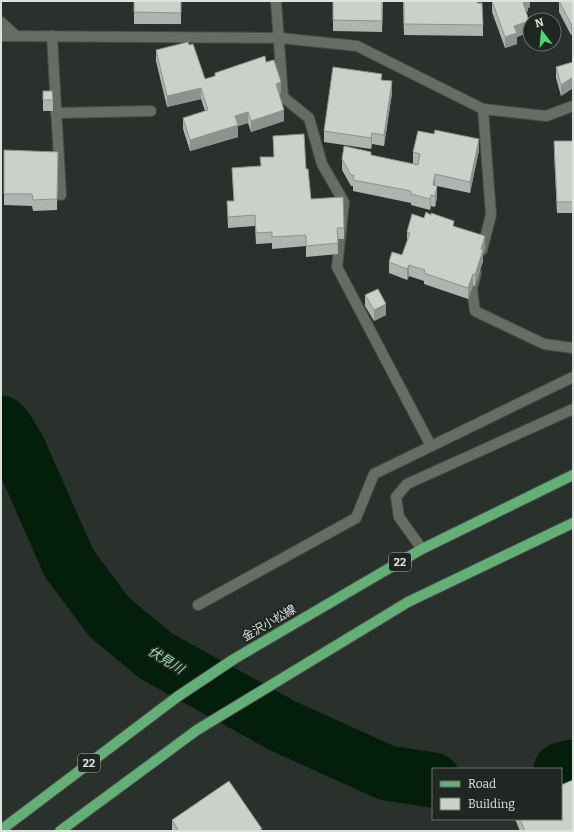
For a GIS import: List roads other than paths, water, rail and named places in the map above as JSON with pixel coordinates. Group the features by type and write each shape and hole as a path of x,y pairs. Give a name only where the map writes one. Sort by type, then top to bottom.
{"main road":[{"name":"金沢小松線","path":"1,830 178,697 234,659 422,549 573,475"},
{"path":"60,831 197,730 408,602 573,524"}],"street":[{"path":"276,1 280,38 283,97 308,118 322,164 344,202 337,267 431,446"},
{"path":"1,22 16,36"},
{"path":"1,36 280,38 357,46 483,109 546,116 573,106"},
{"path":"52,36 61,195"},
{"path":"483,109 491,215 472,290 475,311 544,344 573,348"},
{"path":"56,113 151,111"},
{"path":"198,605 356,518 374,474 573,377"},
{"path":"422,549 399,517 396,497 407,484 573,409"}],"waterway":[{"name":"伏見川","path":"1,423 19,450 69,563 109,617 156,656 283,726 387,773 432,780"},
{"name":"伏見川","path":"562,770 573,767"}]}
